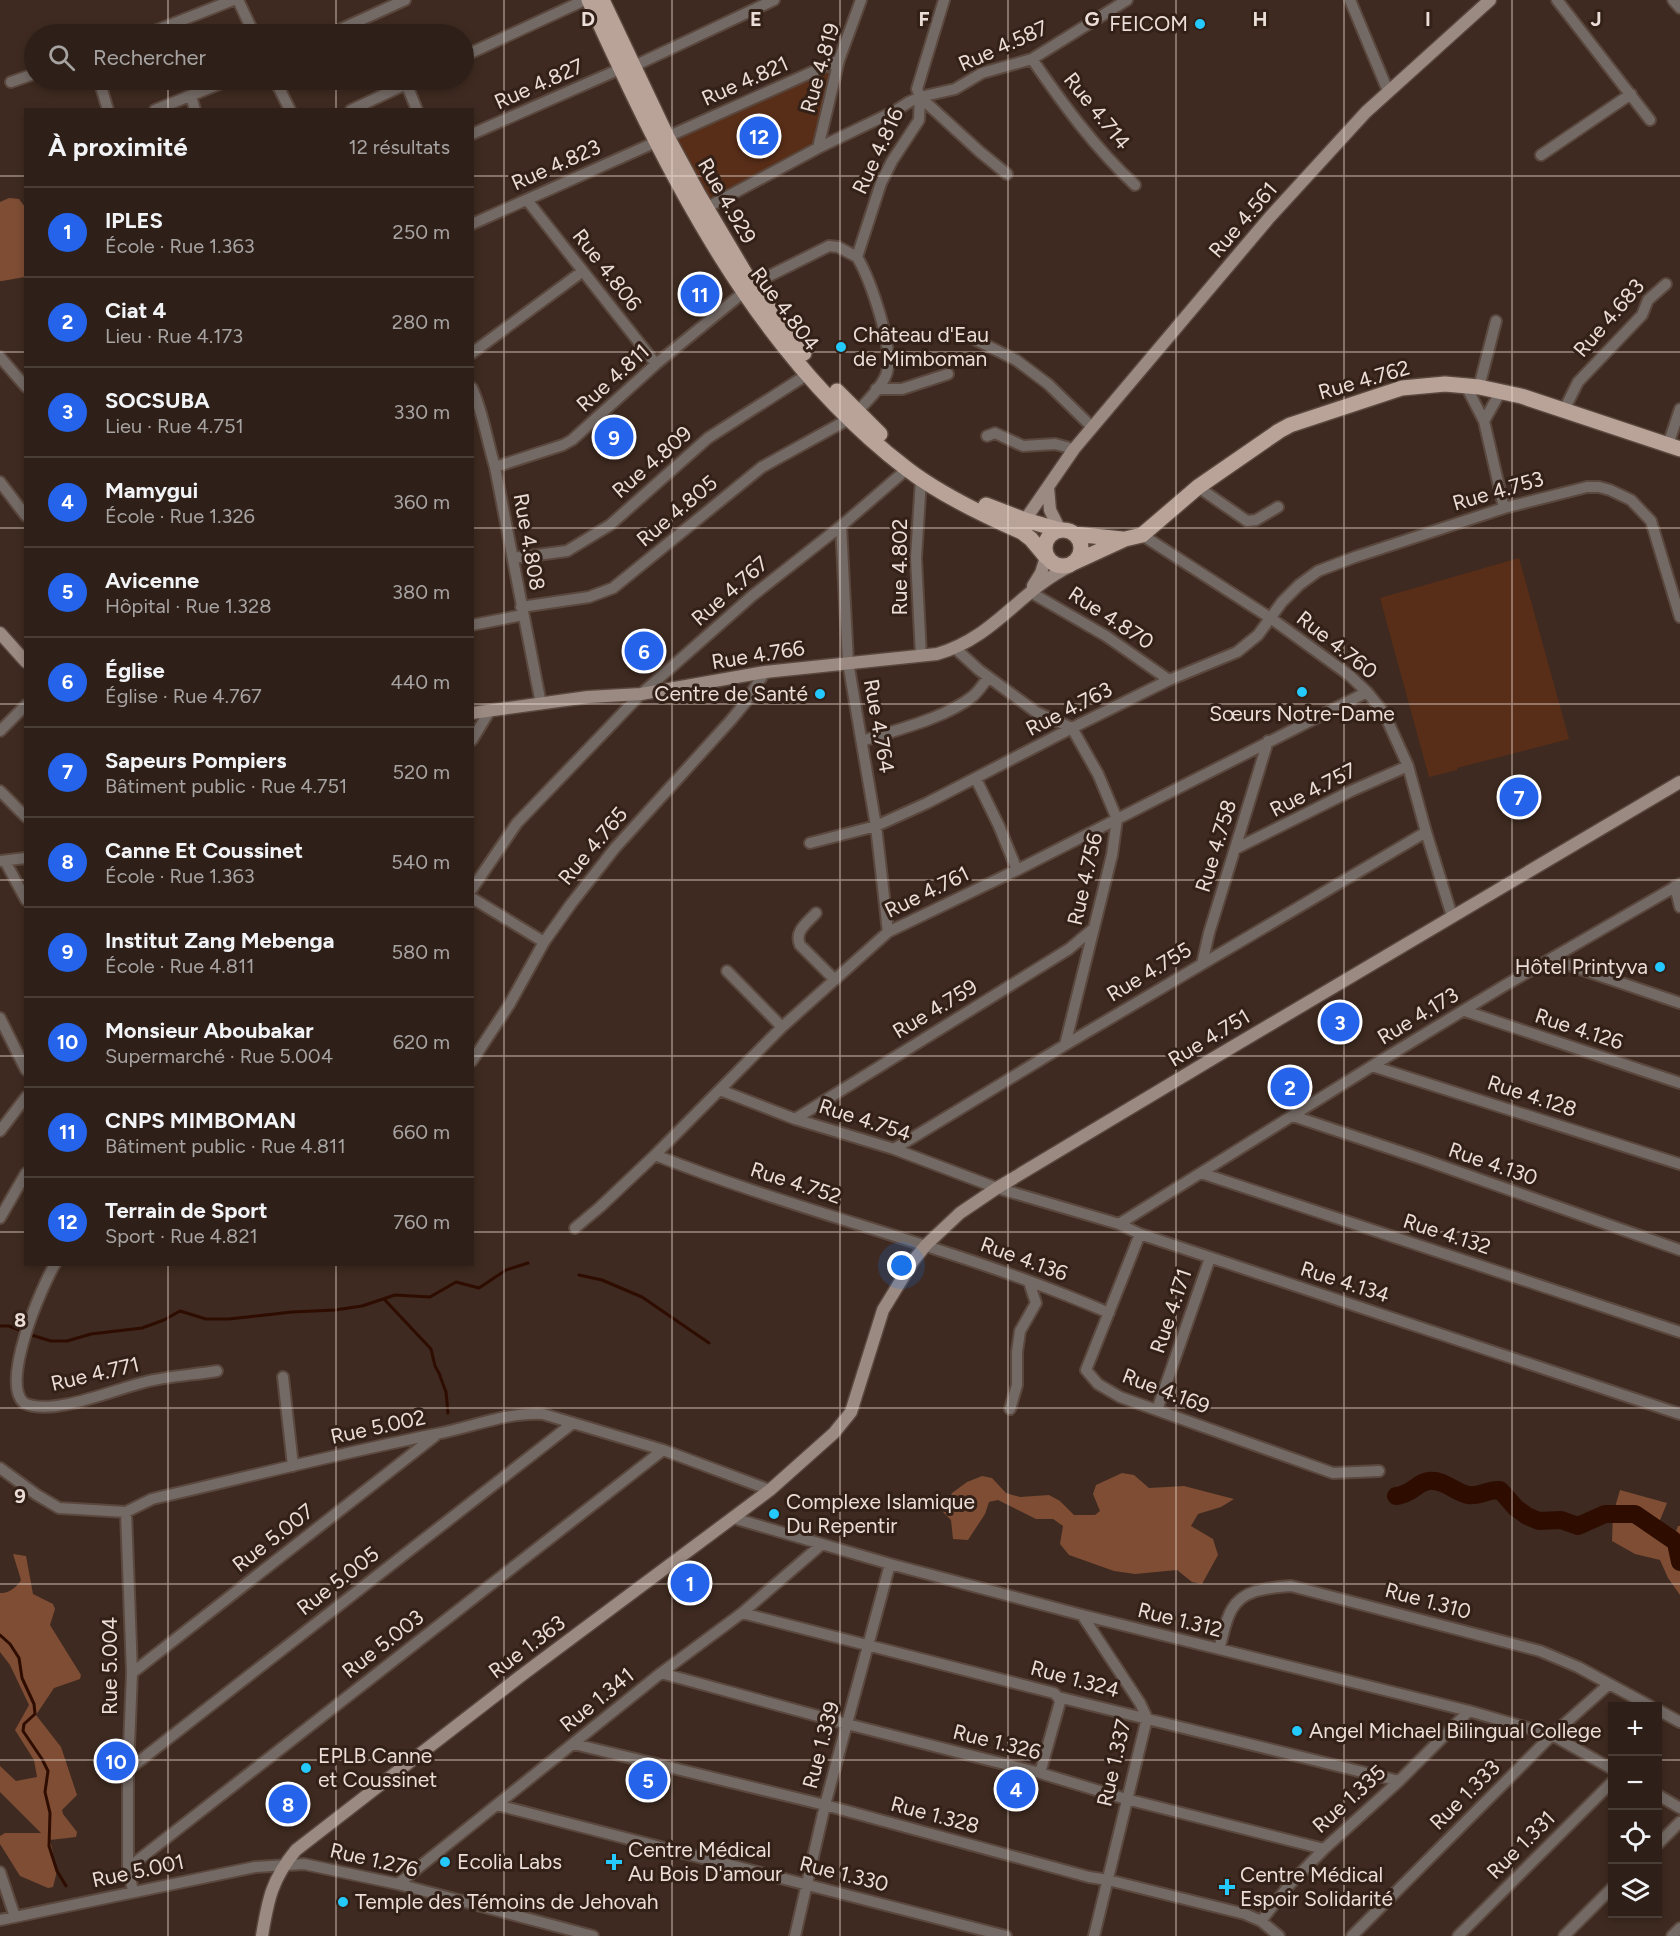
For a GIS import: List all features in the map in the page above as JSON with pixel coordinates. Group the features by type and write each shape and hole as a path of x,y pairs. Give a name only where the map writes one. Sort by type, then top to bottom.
{"main road":[{"name":"Rue 4.804","path":"587,0 627,67 690,204 808,374 907,469 921,479 1022,532 1046,557"},
{"path":"602,0 627,67"},
{"name":"Rue 4.561","path":"1025,520 1074,449 1269,218 1366,112 1490,0"},
{"name":"Rue 4.929","path":"661,139 706,208 748,290 805,355 853,415 921,468 976,501 1025,520 1067,532 1092,537 1125,539"},
{"name":"Rue 4.762","path":"1125,539 1142,535 1198,487 1268,437 1290,425 1402,388 1445,384 1501,391 1674,447"},
{"path":"1048,487 1050,510 1067,532 1078,538 1081,553 1072,564"},
{"path":"1067,532 1054,531 1046,540 1044,552 1046,557 1059,567 1072,564 1125,539"},
{"name":"Rue 4.766","path":"1030,592 1041,573 1046,557"},
{"name":"Rue 4.766","path":"474,713 588,697 641,694 765,672 921,656 956,649 991,627 1054,573 1072,564"},
{"path":"0,633 24,660"},
{"name":"Rue 4.751","path":"851,1412 884,1310 913,1261 926,1245 960,1213 997,1188 1680,782"},
{"name":"Rue 1.363","path":"262,1936 271,1890 284,1865 296,1850 522,1675 770,1490 834,1433 851,1412"}],"street":[{"path":"173,24 236,0 249,24"},
{"path":"352,24 405,0"},
{"path":"474,51 587,0"},
{"name":"Rue 4.827","path":"474,133 774,0"},
{"name":"Rue 4.819","path":"818,148 839,60 861,0"},
{"name":"Rue 4.816","path":"857,257 882,183 892,161 919,120 920,98 917,90 944,0"},
{"name":"Rue 4.587","path":"706,208 818,148 920,98 955,89 982,73 1032,59 1127,0"},
{"path":"1350,0 1388,91"},
{"path":"1557,0 1650,120"},
{"path":"1673,0 1680,8"},
{"name":"Rue 4.714","path":"1032,59 1074,119 1135,184"},
{"name":"Rue 4.821","path":"661,139 839,60"},
{"path":"11,81 24,77"},
{"path":"102,90 107,108"},
{"path":"160,108 205,90"},
{"path":"280,90 289,108"},
{"path":"355,108 392,90"},
{"path":"412,90 417,108"},
{"path":"1541,155 1631,94"},
{"path":"191,96 194,108"},
{"path":"920,98 1007,174"},
{"name":"Rue 4.823","path":"474,223 661,139"},
{"name":"Rue 4.806","path":"527,200 656,364"},
{"name":"Rue 4.811","path":"495,467 572,440 656,364 767,277 829,246 838,247 857,257"},
{"path":"853,415 885,377 889,359 882,324 867,273 857,257"},
{"path":"474,352 583,271"},
{"name":"Rue 4.683","path":"1564,410 1578,382 1642,315 1648,300 1666,284"},
{"path":"1496,321 1472,386 1484,421 1504,508"},
{"path":"976,340 1016,360 1048,384 1092,427"},
{"path":"0,357 24,385"},
{"name":"Rue 4.809","path":"514,558 567,551 610,525 708,438 808,374"},
{"path":"876,389 902,389 948,374"},
{"path":"1484,421 1501,391"},
{"name":"Rue 4.808","path":"474,392 495,467 541,704"},
{"path":"1674,447 1680,409"},
{"name":"Rue 4.805","path":"474,624 522,611 589,597 613,588 762,467 853,415"},
{"path":"987,436 995,434 1023,446 1054,444 1074,449"},
{"name":"Rue 4.767","path":"474,886 517,823 641,694 752,596 841,526 907,469"},
{"name":"Rue 4.802","path":"921,479 915,558 921,656"},
{"path":"0,482 24,513"},
{"path":"1198,487 1247,521 1256,520 1278,507"},
{"name":"Rue 4.753","path":"1272,619 1282,602 1318,572 1355,556 1504,508 1599,487 1631,500 1651,521 1680,617"},
{"name":"Rue 4.764","path":"841,526 848,662 876,826 888,932"},
{"name":"Rue 4.760","path":"1142,535 1272,619 1349,675 1367,692 1384,713 1408,766 1452,916"},
{"name":"Rue 4.870","path":"1030,592 1106,636 1169,680"},
{"name":"Rue 4.763","path":"810,843 876,826 976,779 1071,728 1169,680 1237,652 1258,635 1272,619"},
{"path":"956,649 988,678 1036,712 1071,728"},
{"name":"Rue 4.765","path":"474,1058 509,1005 544,942 571,904 615,848 730,720 765,672"},
{"path":"862,741 926,720 957,706 976,693 988,678"},
{"name":"Rue 4.761","path":"575,1228 655,1155 782,1027 888,932 1185,786 1367,692"},
{"path":"0,731 24,707"},
{"path":"474,737 489,712"},
{"name":"Rue 4.756","path":"1065,1045 1112,855 1118,819 1098,774 1071,728"},
{"name":"Rue 4.758","path":"1202,964 1269,741"},
{"name":"Rue 4.757","path":"1235,849 1351,791 1408,766"},
{"path":"976,779 1017,870"},
{"path":"0,791 24,815"},
{"name":"Rue 4.755","path":"894,1149 1065,1045 1426,832"},
{"path":"24,858 2,861 24,897"},
{"path":"1678,885 1680,907"},
{"name":"Rue 4.173","path":"1119,1224 1372,1066 1678,885"},
{"path":"474,899 544,942"},
{"path":"816,913 798,932 797,938 800,945 835,980"},
{"name":"Rue 4.759","path":"795,1119 1069,950 1094,928"},
{"path":"1551,959 1680,1003"},
{"path":"727,971 782,1027"},
{"name":"Rue 4.126","path":"1465,1011 1680,1083"},
{"path":"0,1018 24,1066"},
{"name":"Rue 4.128","path":"1372,1066 1680,1164"},
{"name":"Rue 4.754","path":"720,1090 795,1119 894,1149 997,1188"},
{"path":"0,1131 24,1100"},
{"name":"Rue 4.130","path":"1293,1116 1680,1250"},
{"name":"Rue 4.752","path":"655,1155 793,1203 926,1245"},
{"name":"Rue 4.132","path":"1202,1173 1680,1332"},
{"path":"0,1218 24,1176"},
{"name":"Rue 4.134","path":"997,1188 1119,1224 1140,1234 1680,1414"},
{"name":"Rue 4.169","path":"1140,1234 1086,1370 1098,1384 1120,1397 1333,1473 1379,1471"},
{"name":"Rue 4.136","path":"926,1245 1056,1290 1109,1313"},
{"name":"Rue 4.171","path":"1157,1410 1210,1257"},
{"name":"Rue 4.771","path":"55,1266 33,1303 18,1343 14,1363 14,1389 24,1402 47,1406 69,1405 146,1382 217,1371"},
{"path":"1010,1409 1017,1385 1017,1352 1020,1331 1036,1303 1029,1282"},
{"path":"284,1377 293,1466"},
{"name":"Rue 5.002","path":"0,1468 59,1508 126,1512 152,1499 394,1441 438,1434 513,1414 543,1414 663,1450 770,1490"},
{"name":"Rue 5.005","path":"128,1770 573,1423"},
{"name":"Rue 5.007","path":"132,1673 438,1434"},
{"name":"Rue 5.003","path":"128,1868 663,1450"},
{"name":"Rue 5.004","path":"126,1512 132,1673 128,1770 128,1868 133,1891"},
{"name":"Rue 1.312","path":"733,1518 820,1545 1082,1615 1469,1711 1552,1735 1608,1767"},
{"name":"Rue 1.341","path":"398,1884 661,1673 742,1613 820,1545"},
{"name":"Rue 1.339","path":"795,1936 825,1805 890,1564"},
{"name":"Rue 1.310","path":"1219,1649 1232,1608 1244,1596 1263,1588 1292,1586 1540,1652 1578,1666 1640,1702"},
{"name":"Rue 1.324","path":"742,1613 1054,1693 1058,1697 1399,1780"},
{"name":"Rue 1.337","path":"1082,1615 1147,1718 1094,1936"},
{"name":"Rue 1.326","path":"661,1673 847,1724 1040,1773 1126,1799 1324,1849"},
{"name":"Rue 1.333","path":"1352,1936 1552,1735 1608,1685"},
{"path":"1040,1773 1060,1702 1058,1697"},
{"name":"Rue 1.335","path":"1261,1921 1290,1884 1324,1849 1469,1711"},
{"path":"1662,1712 1680,1722"},
{"name":"Rue 1.328","path":"574,1744 825,1805 1089,1877 1245,1914 1261,1921 1279,1936"},
{"name":"Rue 1.331","path":"1458,1936 1608,1786"},
{"path":"1662,1797 1680,1808"},
{"name":"Rue 1.330","path":"497,1805 1006,1936"},
{"path":"1662,1840 1680,1822"},
{"name":"Rue 1.276","path":"284,1865 304,1864 398,1884 593,1936"},
{"name":"Rue 5.001","path":"0,1920 255,1867 284,1865"},
{"path":"0,1872 15,1917"},
{"path":"1564,1936 1608,1892"},
{"path":"1672,1936 1680,1928"}],"shaded area":[{"path":"829,72 815,147 704,200 673,137"},
{"path":"9,198 19,199 24,206 24,277 0,281 0,202"},
{"path":"1519,558 1569,739 1429,777 1380,598"},
{"path":"1122,1473 1134,1475 1149,1488 1184,1486 1234,1499 1221,1507 1198,1514 1191,1526 1213,1539 1218,1555 1202,1584 1192,1582 1177,1570 1135,1574 1114,1571 1069,1555 1060,1544 1063,1526 1053,1519 1036,1519 998,1500 989,1502 985,1514 968,1540 953,1539 951,1520 943,1512 952,1493 967,1482 982,1476 992,1478 1006,1493 1020,1497 1049,1495 1060,1501 1074,1515 1095,1515 1100,1511 1093,1494 1096,1485"},
{"path":"1620,1490 1667,1503 1656,1530 1673,1539 1680,1526 1680,1595 1668,1578 1660,1560 1635,1554 1612,1541 1613,1514"},
{"path":"13,1554 26,1556 33,1594 53,1604 55,1609 50,1625 81,1675 80,1679 54,1688 36,1715 61,1747 77,1795 62,1810 77,1832 76,1837 50,1840 57,1871 53,1887 48,1888 20,1876 0,1844 0,1836 5,1833 41,1833 0,1792 0,1766 16,1781 37,1777 34,1760 15,1730 29,1705 10,1665 0,1652 0,1593 12,1590 21,1580"}],"waterway":[{"path":"28,1334 51,1341 67,1341 91,1334 142,1328 180,1311 206,1319 229,1319 335,1310 362,1306 395,1295 430,1297 456,1282 479,1288 506,1270 528,1263"},
{"path":"579,1275 602,1280 642,1297 709,1343"},
{"path":"384,1299 431,1349 440,1375"},
{"path":"0,1326 9,1326 22,1331"},
{"path":"440,1376 446,1392 448,1413"},
{"path":"1396,1496 1407,1493 1421,1483 1434,1481 1468,1495 1500,1490 1516,1508 1539,1521 1561,1520 1578,1526 1605,1514 1635,1514 1676,1543 1680,1562"},
{"path":"0,1635 10,1644 19,1658 22,1678 34,1704 35,1714 24,1724 23,1731 48,1771 45,1792 50,1813 49,1846 57,1871 66,1886"}],"place":[{"name":"FEICOM","path":"1200,24"},
{"name":"Terrain de Sport","path":"759,136"},
{"name":"CNPS MIMBOMAN","path":"700,294"},
{"name":"Château d'Eau de Mimboman","path":"841,347"},
{"name":"Institut Zang Mebenga","path":"614,437"},
{"name":"Église","path":"644,651"},
{"name":"Sœurs Notre-Dame","path":"1302,692"},
{"name":"Centre de Santé","path":"820,694"},
{"name":"Sapeurs Pompiers","path":"1519,797"},
{"name":"Hôtel Printyva","path":"1660,967"},
{"name":"SOCSUBA","path":"1340,1022"},
{"name":"Ciat 4","path":"1290,1087"},
{"name":"Complexe Islamique Du Repentir","path":"774,1514"},
{"name":"IPLES","path":"690,1583"},
{"name":"Angel Michael Bilingual College","path":"1297,1731"},
{"name":"Monsieur Aboubakar","path":"116,1761"},
{"name":"EPLB Canne et Coussinet","path":"306,1768"},
{"name":"Avicenne","path":"648,1780"},
{"name":"Mamygui","path":"1016,1789"},
{"name":"Canne Et Coussinet","path":"288,1804"},
{"name":"Ecolia Labs","path":"445,1862"},
{"name":"Centre Médical Au Bois D'amour","path":"614,1862"},
{"name":"Centre Médical Espoir Solidarité","path":"1227,1887"},
{"name":"Temple des Témoins de Jehovah","path":"343,1902"}]}
